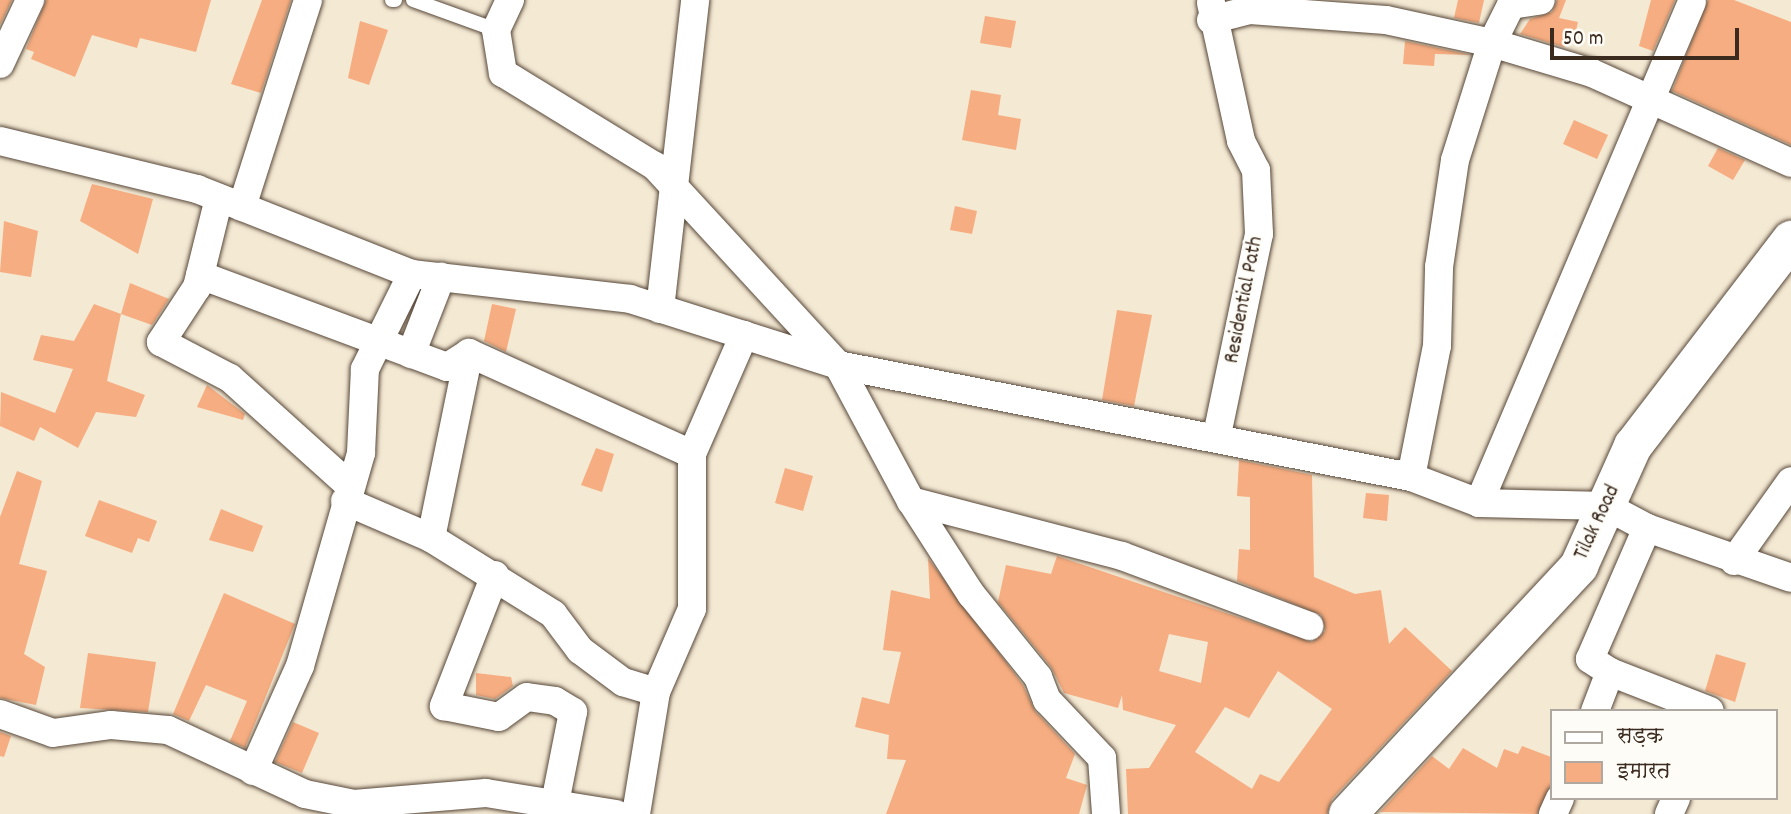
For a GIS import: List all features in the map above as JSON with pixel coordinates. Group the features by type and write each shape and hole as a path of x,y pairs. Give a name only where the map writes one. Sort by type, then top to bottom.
{"main road":[{"name":"Tilak Road","path":"1348,814 1579,566 1633,446 1791,240"}],"street":[{"path":"0,64 30,0"},
{"path":"308,0 231,202 200,275 162,342 230,378 347,494 495,575 554,614 580,650 623,681 656,692"},
{"path":"510,0 496,30 503,73 655,166 838,365 911,501 1047,700 1102,758 1107,814"},
{"path":"660,309 677,189 695,0"},
{"path":"1411,477 1437,346 1439,267 1455,160 1492,43 1511,5 1541,0"},
{"path":"1479,503 1630,151 1646,99 1692,2"},
{"path":"1211,10 1250,10 1386,20 1492,43 1592,73 1791,163"},
{"name":"Residential Path","path":"1211,10 1241,141 1256,170 1259,233 1216,439"},
{"path":"0,141 231,202 412,274 630,299 838,365 1411,477 1479,503 1606,506 1647,528 1734,561 1791,578"},
{"path":"253,771 300,666 347,494 361,453 365,369 412,274"},
{"path":"200,275 447,368 469,353"},
{"path":"411,354 441,277"},
{"path":"636,814 656,692 692,609 692,454 744,335"},
{"path":"431,538 469,353"},
{"path":"469,353 692,454"},
{"path":"1734,561 1791,481"},
{"path":"911,501 1122,556 1310,626"},
{"path":"1647,528 1590,659 1610,672 1705,709"},
{"path":"495,575 444,706 499,717 527,697 555,701 573,712 555,803"},
{"path":"1596,709 1610,672"},
{"path":"0,714 53,733 111,725 168,730 253,771 290,801 354,804 486,793 615,814"}],"lane":[{"path":"413,0 496,30"}],"building":[{"path":"0,0 12,0 0,25"},
{"path":"46,0 211,0 196,52 140,38 137,48 92,35 75,77 31,59 34,52 26,49"},
{"path":"262,0 291,0 261,93 231,84"},
{"path":"1458,0 1484,0 1479,23 1454,18"},
{"path":"1557,0 1566,0 1559,18 1578,22 1573,43 1564,47 1520,34 1530,19 1552,12"},
{"path":"1651,0 1675,0 1653,51 1639,46"},
{"path":"1708,0 1734,0 1791,22 1791,145 1672,91"},
{"path":"985,16 1016,21 1011,48 980,43"},
{"path":"360,21 388,30 369,85 348,78"},
{"path":"1405,41 1471,55 1435,54 1434,66 1403,64"},
{"path":"971,90 1001,95 998,115 1021,119 1016,150 962,140"},
{"path":"1574,120 1608,135 1597,159 1563,144"},
{"path":"1718,148 1745,160 1733,180 1708,166"},
{"path":"92,184 153,199 138,254 80,221"},
{"path":"955,206 977,211 972,234 950,230"},
{"path":"4,221 38,231 31,277 0,272"},
{"path":"130,283 169,299 152,325 121,314"},
{"path":"94,304 121,314 107,381 145,395 136,417 96,412 78,448 40,427 34,441 0,426 1,392 55,413 73,369 33,360 41,335 74,341"},
{"path":"492,304 516,309 506,352 484,341"},
{"path":"1117,310 1152,315 1134,406 1102,400"},
{"path":"207,385 245,414 243,420 197,407"},
{"path":"596,448 614,454 602,492 581,485"},
{"path":"1239,460 1312,475 1314,577 1355,594 1381,590 1389,644 1405,627 1452,671 1332,799 1327,814 1128,814 1126,769 1149,768 1176,725 1123,710 1122,695 1118,708 1064,693 1051,667 998,602 1006,565 1051,574 1057,556 1312,642 1325,631 1321,615 1237,581 1239,549 1250,550 1250,497 1237,496","holes":["1169,634 1208,642 1201,683 1159,671","1278,671 1332,709 1279,782 1260,774 1252,789 1195,752 1225,707 1249,718"]},
{"path":"785,468 813,476 803,511 775,503"},
{"path":"17,471 42,481 19,564 47,571 24,654 45,667 36,705 0,698 0,517"},
{"path":"1366,493 1389,495 1387,521 1363,518"},
{"path":"99,500 157,521 149,542 138,538 132,553 85,536"},
{"path":"221,509 263,526 253,552 209,540"},
{"path":"928,558 1023,685 1035,711 1075,754 1066,778 1087,785 1079,814 886,814 906,760 887,759 889,735 855,727 862,697 889,704 901,652 883,650 891,590 930,599"},
{"path":"224,593 295,624 245,748 230,741 247,701 206,685 189,721 173,714"},
{"path":"88,653 156,662 148,712 80,708"},
{"path":"1716,654 1746,663 1735,702 1705,691"},
{"path":"476,673 511,677 513,686 495,699 476,695"},
{"path":"293,722 319,733 302,773 275,762"},
{"path":"0,732 11,736 4,757 0,756"},
{"path":"1522,746 1550,757 1550,786 1537,814 1380,812 1432,756 1449,769 1463,748 1497,768 1504,749 1518,754"}]}
